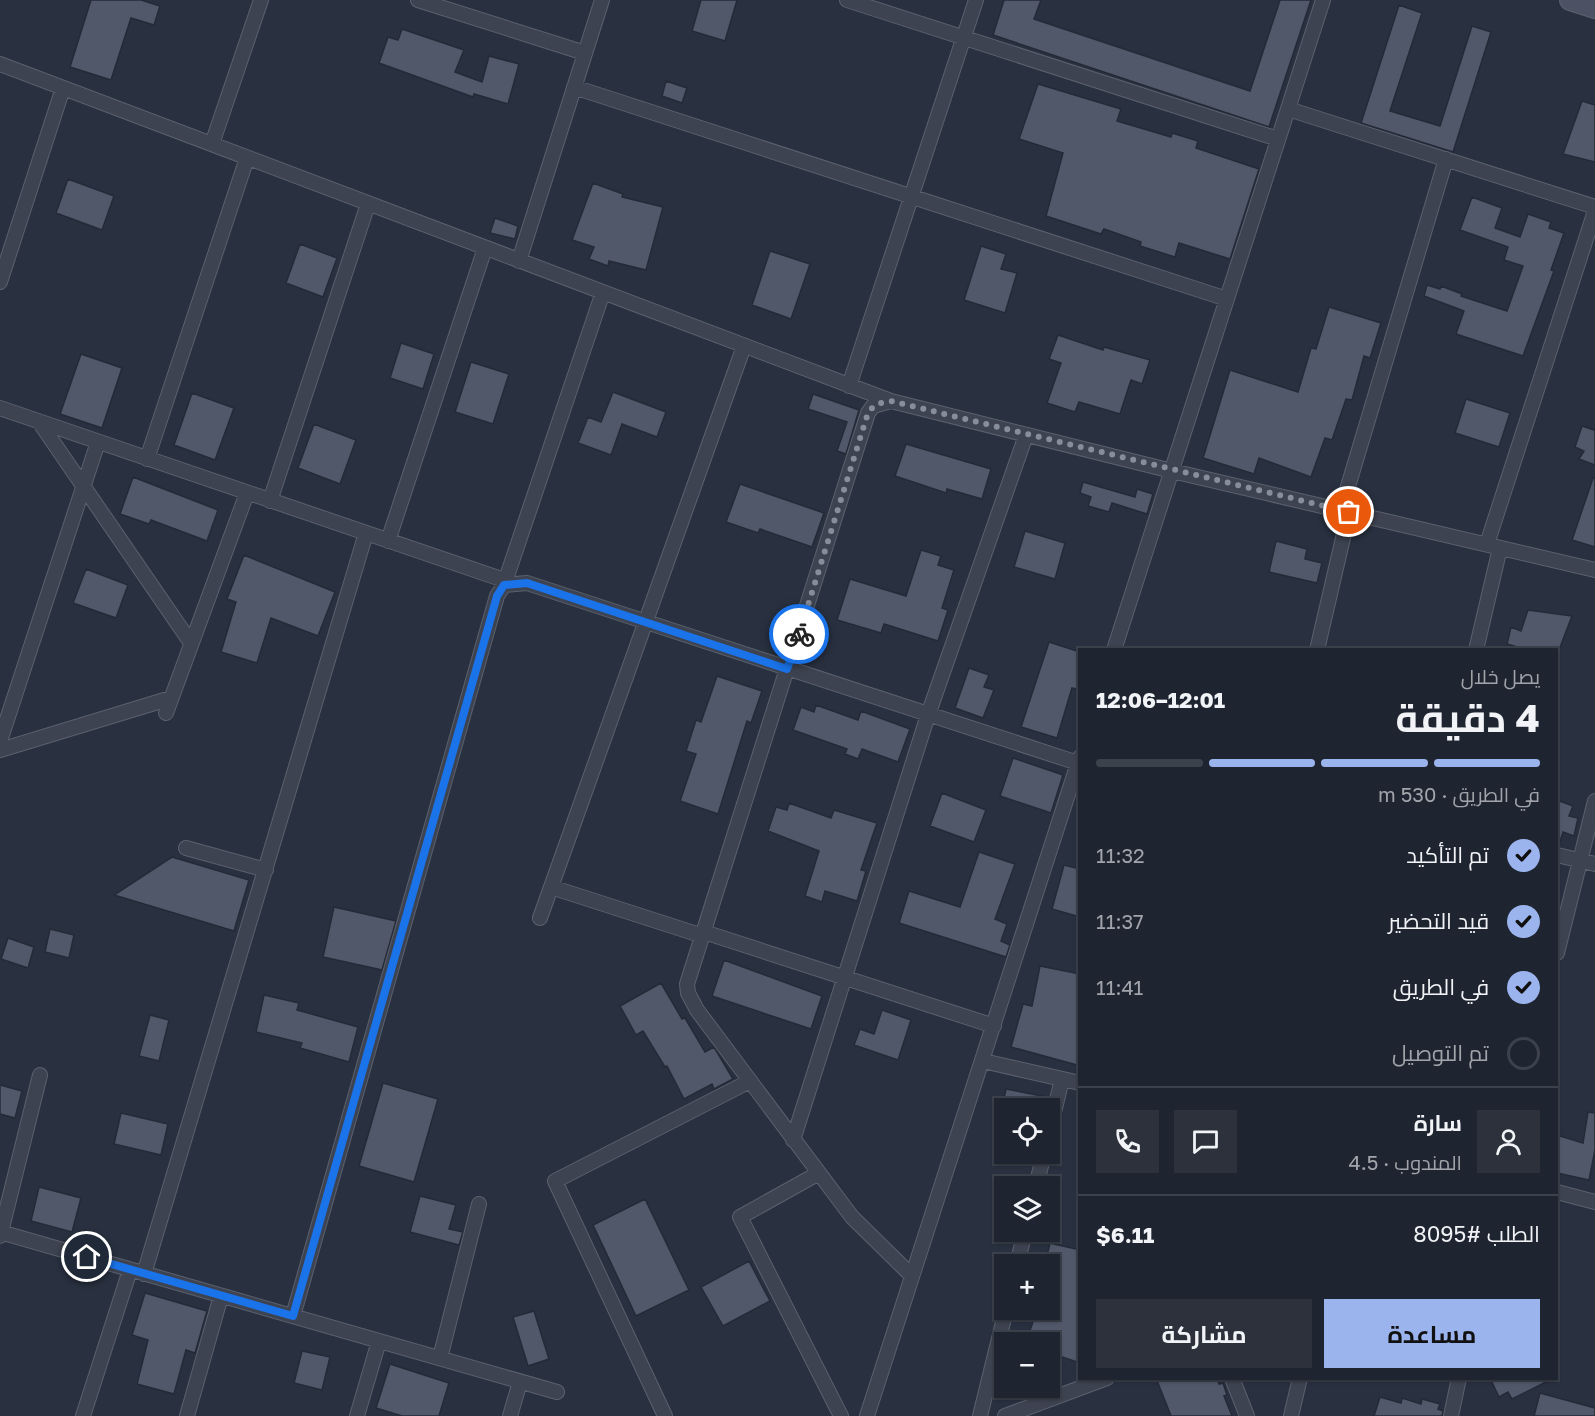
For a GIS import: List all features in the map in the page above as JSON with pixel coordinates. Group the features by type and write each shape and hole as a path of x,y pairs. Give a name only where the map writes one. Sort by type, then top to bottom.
{"main road":[{"path":"1573,0 1595,8"}],"street":[{"path":"212,144 261,0"},
{"path":"418,0 585,53"},
{"path":"519,261 602,0"},
{"path":"848,0 1278,140"},
{"path":"849,386 976,0"},
{"path":"1115,648 1323,0"},
{"path":"0,64 891,401 1172,471 1595,570"},
{"path":"574,87 1227,299"},
{"path":"0,282 63,88"},
{"path":"1288,109 1595,209 1493,546 1476,648"},
{"path":"147,459 247,158"},
{"path":"1317,648 1345,511 1446,159"},
{"path":"270,501 369,204"},
{"path":"388,541 485,248"},
{"path":"293,1316 497,596 506,582 603,292"},
{"path":"540,918 744,346"},
{"path":"891,401 873,406 868,413 687,984 688,993 697,1010 852,1217 912,1276"},
{"path":"0,408 506,582 527,583 928,715 1078,760"},
{"path":"40,423 191,643"},
{"path":"793,1140 928,715 1026,435"},
{"path":"0,741 98,442"},
{"path":"166,713 247,493"},
{"path":"144,1274 366,533"},
{"path":"0,750 171,698"},
{"path":"867,1416 1078,763"},
{"path":"1558,949 1595,801"},
{"path":"186,849 266,870"},
{"path":"1558,855 1595,864"},
{"path":"551,887 844,975 994,1026"},
{"path":"982,1061 1078,1083"},
{"path":"40,1075 0,1234 557,1392"},
{"path":"1057,1098 1062,1079"},
{"path":"665,1416 555,1181 750,1081"},
{"path":"819,1173 740,1217 841,1416"},
{"path":"1558,1192 1595,1202"},
{"path":"440,1358 479,1204"},
{"path":"83,1416 130,1270"},
{"path":"187,1416 221,1296"},
{"path":"980,1416 1004,1320"},
{"path":"357,1416 379,1341"},
{"path":"1005,1416 1102,1380"},
{"path":"1233,1380 1246,1416"},
{"path":"1291,1416 1300,1380"},
{"path":"1451,1416 1459,1380"},
{"path":"510,1416 520,1382"}],"building":[{"path":"91,0 141,0 160,6 154,25 131,18 111,80 70,67"},
{"path":"701,0 737,0 725,41 692,31"},
{"path":"1004,0 1041,0 1034,19 1250,91 1280,0 1311,0 1269,127 993,35"},
{"path":"1399,5 1422,13 1390,111 1440,126 1472,26 1491,32 1453,152 1361,123"},
{"path":"402,29 464,50 455,72 482,82 489,56 519,64 508,104 474,94 473,97 379,63 388,37 398,40"},
{"path":"666,81 687,88 682,103 662,96"},
{"path":"1038,84 1121,109 1117,121 1171,137 1172,133 1198,141 1196,148 1259,169 1230,259 1179,243 1175,257 1140,246 1141,242 1104,229 1101,234 1046,216 1063,153 1019,139"},
{"path":"1582,101 1595,105 1595,162 1563,154"},
{"path":"68,179 114,196 102,230 56,213"},
{"path":"593,183 623,194 622,197 663,207 646,270 609,261 608,266 589,259 594,247 572,240"},
{"path":"1472,197 1502,208 1495,228 1520,237 1528,214 1551,222 1549,228 1564,233 1551,270 1554,271 1523,356 1456,334 1464,311 1424,296 1427,285 1440,289 1441,286 1462,294 1461,296 1507,311 1523,266 1504,260 1508,247 1460,230"},
{"path":"495,218 518,226 515,239 490,233"},
{"path":"300,244 337,258 323,297 286,283"},
{"path":"981,246 1006,254 1001,269 1017,273 1005,313 964,300"},
{"path":"770,251 810,264 791,319 752,305"},
{"path":"1329,307 1381,323 1370,358 1364,356 1352,400 1346,399 1332,440 1325,438 1311,477 1259,458 1254,474 1203,458 1230,370 1298,392 1311,348 1316,349"},
{"path":"1058,335 1103,350 1104,347 1150,360 1142,384 1131,380 1120,414 1079,402 1075,412 1047,403 1061,363 1049,359"},
{"path":"401,343 434,354 423,389 390,378"},
{"path":"81,354 122,368 102,428 60,414"},
{"path":"471,362 509,374 493,424 455,412"},
{"path":"613,392 666,412 657,437 622,424 611,455 578,443 588,417 601,422"},
{"path":"192,393 234,408 215,460 174,445"},
{"path":"813,394 859,410 846,454 837,451 847,422 808,409"},
{"path":"1466,399 1510,413 1499,447 1455,433"},
{"path":"314,424 356,440 340,484 298,468"},
{"path":"1582,426 1594,430 1595,428 1595,465 1579,459 1584,451 1575,447"},
{"path":"906,444 991,469 982,499 947,489 946,493 895,476"},
{"path":"133,477 218,510 207,541 151,520 149,524 120,514"},
{"path":"1593,478 1595,478 1595,547 1572,540"},
{"path":"1083,482 1135,497 1137,489 1153,494 1147,514 1112,503 1109,512 1088,506 1091,497 1080,493"},
{"path":"740,484 824,513 812,547 760,529 758,533 726,522"},
{"path":"1025,531 1065,543 1055,579 1014,567"},
{"path":"1276,541 1307,549 1305,559 1322,563 1317,583 1269,572"},
{"path":"921,550 941,556 938,565 954,570 942,608 948,610 938,641 884,624 881,633 837,620 850,579 906,596"},
{"path":"244,555 335,592 318,636 271,618 257,663 221,652 236,602 227,599"},
{"path":"86,569 128,585 116,618 73,603"},
{"path":"1528,610 1572,616 1559,650 1558,648 1521,648 1507,644 1511,627 1521,631"},
{"path":"1049,642 1078,651 1078,690 1072,688 1057,738 1021,727"},
{"path":"969,668 989,675 984,687 994,690 983,718 955,708"},
{"path":"717,676 762,691 751,723 747,721 718,814 680,801 696,754 686,751 696,720 701,722"},
{"path":"816,705 858,720 861,711 910,729 898,762 862,749 858,759 845,754 847,749 793,730 801,707 814,712"},
{"path":"1013,758 1063,775 1051,813 1000,796"},
{"path":"942,793 986,810 974,842 930,826"},
{"path":"1558,800 1573,806 1569,816 1578,818 1574,836 1563,832 1559,845"},
{"path":"789,803 831,818 834,810 877,823 861,870 866,871 857,901 825,891 822,902 805,896 819,851 768,831 776,807 787,810"},
{"path":"979,852 1015,864 995,919 1007,924 1001,941 1010,945 1006,957 899,923 909,891 960,907"},
{"path":"172,857 249,880 234,931 114,895"},
{"path":"1064,865 1078,868 1078,916 1052,909"},
{"path":"334,907 396,921 382,970 323,957"},
{"path":"50,929 74,935 69,958 45,952"},
{"path":"8,938 34,947 28,968 1,959"},
{"path":"724,960 822,996 811,1029 712,996"},
{"path":"1040,966 1078,974 1077,1065 1011,1047 1023,1004 1032,1006"},
{"path":"661,983 705,1052 714,1047 733,1079 714,1089 712,1084 684,1099 667,1066 665,1067 643,1031 636,1035 620,1006"},
{"path":"264,995 299,1003 297,1010 358,1027 349,1062 300,1048 302,1043 256,1032"},
{"path":"882,1010 911,1020 898,1060 854,1045 860,1029 874,1034"},
{"path":"150,1015 169,1020 159,1061 139,1056"},
{"path":"383,1083 438,1099 414,1182 359,1166"},
{"path":"0,1085 22,1091 15,1118 0,1114"},
{"path":"1006,1089 1047,1097 1047,1098 1004,1098"},
{"path":"1588,1112 1595,1113 1595,1150 1589,1180 1558,1173 1558,1135 1583,1143"},
{"path":"121,1113 168,1124 161,1155 114,1144"},
{"path":"39,1187 81,1198 72,1232 31,1221"},
{"path":"420,1196 456,1205 449,1229 463,1232 459,1245 410,1232"},
{"path":"645,1199 689,1290 636,1316 593,1225"},
{"path":"1050,1243 1078,1250 1078,1362 1060,1356 1060,1332 1029,1332 1034,1320 1060,1320 1060,1254 1047,1254"},
{"path":"749,1261 770,1301 723,1326 701,1287"},
{"path":"145,1293 207,1311 195,1353 186,1350 174,1394 137,1384 148,1340 132,1335"},
{"path":"534,1311 549,1359 528,1366 513,1317"},
{"path":"302,1351 330,1357 322,1390 294,1383"},
{"path":"390,1364 449,1383 439,1416 402,1416 376,1408"},
{"path":"1157,1380 1218,1380 1219,1384 1223,1383 1227,1395 1224,1396 1232,1416 1171,1416"},
{"path":"1491,1380 1550,1380 1512,1399 1508,1392 1499,1397"},
{"path":"1540,1393 1595,1408 1595,1416 1534,1416"},
{"path":"1380,1397 1401,1403 1402,1398 1421,1404 1422,1399 1440,1404 1438,1409 1443,1411 1442,1416 1374,1416"}],"way so far":[{"path":"799,634 868,413 873,406 881,402 891,401 1172,471 1349,512"}],"route":[{"path":"87,1257 293,1316 497,596 504,585 510,582 527,583 787,669 799,634"}]}
